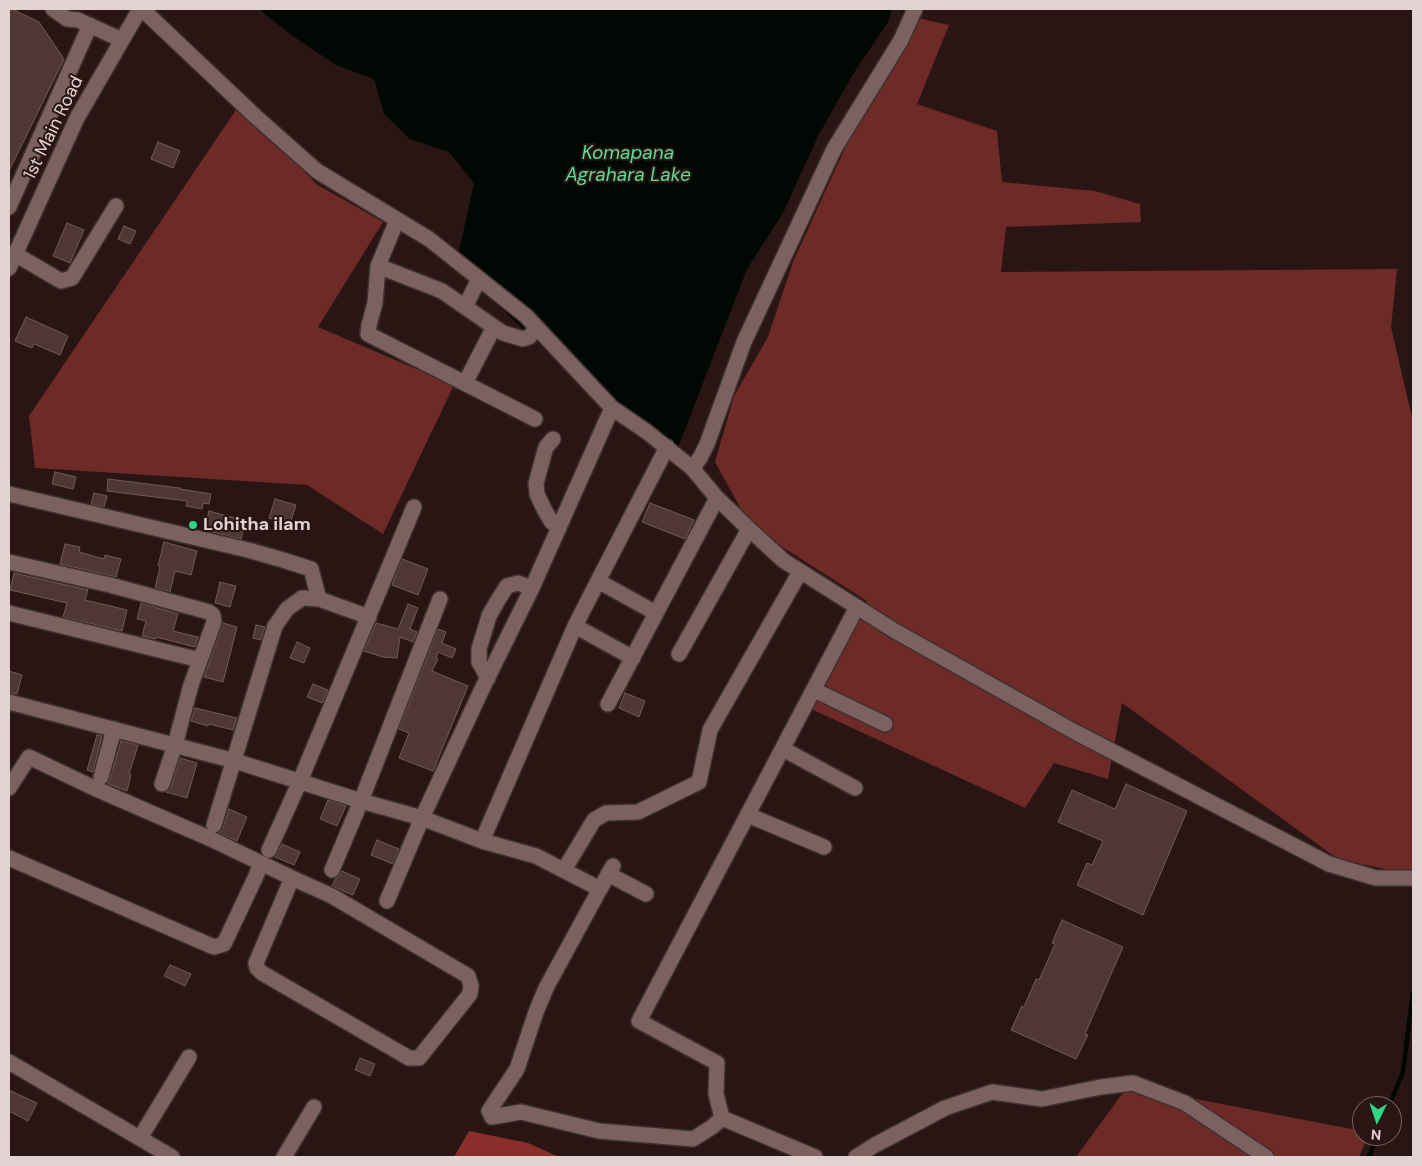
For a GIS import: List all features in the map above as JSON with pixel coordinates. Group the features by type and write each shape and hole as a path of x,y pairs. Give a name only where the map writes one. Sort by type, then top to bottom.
{"street":[{"path":"53,9 67,19 78,20 122,40"},
{"path":"141,9 317,172 429,239 526,316 612,408 667,447 692,468 717,498 749,529 784,561 800,572 896,631 1074,732 1329,864 1376,878 1413,878"},
{"name":"1st Main Road","path":"9,268 77,118 141,9"},
{"path":"692,468 700,458 706,444 744,342 834,149 901,40 914,9"},
{"path":"9,207 90,25"},
{"path":"15,254 61,281 72,278 116,206"},
{"path":"397,220 378,266 375,303 368,334 535,419"},
{"path":"378,266 442,291 503,333 523,339 529,337 536,328"},
{"path":"465,307 479,279"},
{"path":"465,383 494,327"},
{"path":"387,901 422,818 532,588 612,408"},
{"path":"554,439 546,447 536,483 544,509 551,521 559,528"},
{"path":"482,841 575,626 667,447"},
{"path":"9,494 248,550 311,569 319,599"},
{"path":"608,704 717,498"},
{"path":"269,850 300,781 414,507"},
{"path":"679,654 749,529"},
{"path":"9,562 110,586 209,612 213,615 214,622 191,684 162,784"},
{"path":"564,870 594,820 606,813 638,812 698,782 710,730 800,572"},
{"path":"598,581 656,613"},
{"path":"488,678 479,662 479,649 489,616 507,586 518,583 532,588"},
{"path":"214,825 276,626 287,609 302,598 319,599 369,617"},
{"path":"332,870 440,599"},
{"path":"722,1118 716,1094 717,1063 639,1021 857,607"},
{"path":"9,613 200,660"},
{"path":"575,626 633,658"},
{"path":"814,690 885,724"},
{"path":"9,702 175,744 422,818 482,841 536,856 600,889"},
{"path":"101,777 114,729"},
{"path":"783,749 855,788"},
{"path":"9,788 29,757 332,896 468,976 471,986 470,994 420,1058 409,1058 262,973 257,968 256,963 292,878"},
{"path":"748,814 824,847"},
{"path":"9,858 214,947 224,944 261,863"},
{"path":"646,894 611,870 546,988 517,1069 489,1112 492,1117 521,1112 599,1131 693,1139 722,1118"},
{"path":"140,1138 189,1057"},
{"path":"9,1062 172,1157"},
{"path":"856,1157 875,1144 946,1108 992,1092 1042,1099 1101,1087 1133,1083 1185,1103 1266,1157"},
{"path":"284,1157 314,1107"},
{"path":"722,1118 815,1157"}],"shaded area":[{"path":"918,18 949,25 917,104 997,131 1002,182 1095,191 1140,204 1141,222 1006,227 1001,272 1397,269 1391,327 1413,422 1413,875 1338,859 1122,703 1108,779 1054,763 1025,808 809,708 867,601 751,527 715,462 734,396 768,337 793,262 851,135"},
{"path":"240,104 316,184 383,222 318,327 454,385 383,534 307,485 35,468 29,416"},
{"path":"1128,1086 1352,1129 1352,1146 1364,1146 1359,1157 1076,1157"},
{"path":"469,1131 528,1143 559,1157 454,1157"}],"water":[{"name":"Komapana Agrahara Lake","path":"259,9 892,9 888,22 853,74 818,136 783,213 747,269 672,463 456,266 474,183 449,152 410,139 384,114 374,79 336,65 290,34"}],"building":[{"path":"9,9 39,22 64,59 9,171"},
{"path":"158,142 180,151 173,168 151,159"},
{"path":"67,223 84,230 70,263 53,256"},
{"path":"124,226 136,231 130,244 118,239"},
{"path":"26,317 68,336 60,355 34,344 32,348 15,341"},
{"path":"55,472 76,477 73,489 52,484"},
{"path":"108,479 211,494 209,504 203,503 202,509 186,506 187,501 107,491"},
{"path":"94,493 107,496 104,507 91,504"},
{"path":"275,499 296,505 290,524 269,518"},
{"path":"650,503 694,520 685,539 642,522"},
{"path":"209,511 246,521 241,539 204,530"},
{"path":"164,542 197,551 191,575 175,571 170,592 155,588"},
{"path":"65,544 80,547 79,552 104,559 105,555 121,559 116,577 60,564"},
{"path":"402,559 428,569 418,595 392,585"},
{"path":"14,573 88,590 85,600 127,610 122,631 63,617 67,603 10,590"},
{"path":"220,582 236,586 230,607 215,603"},
{"path":"141,603 178,614 173,631 198,637 195,647 156,637 156,639 142,636 146,621 137,619"},
{"path":"408,604 418,608 410,629 417,632 413,642 400,637 397,658 383,657 364,651 376,623 398,629"},
{"path":"223,623 237,627 223,682 204,677"},
{"path":"256,625 265,627 261,640 253,638"},
{"path":"438,629 446,632 442,643 456,649 452,658 438,652 436,658 438,659 432,671 468,686 433,771 399,758 409,733 399,729"},
{"path":"297,642 310,648 304,663 290,658"},
{"path":"9,671 22,675 17,694 9,693"},
{"path":"313,684 328,690 322,703 307,697"},
{"path":"625,693 645,701 639,717 619,708"},
{"path":"195,708 237,718 233,730 191,721"},
{"path":"97,735 102,736 93,772 87,770"},
{"path":"121,741 138,745 129,774 131,775 127,791 108,784"},
{"path":"180,758 197,763 187,798 166,792 171,787"},
{"path":"1126,784 1187,811 1143,915 1077,885 1087,863 1092,865 1103,841 1058,822 1072,790 1115,809"},
{"path":"328,800 346,806 337,826 320,819"},
{"path":"229,809 247,817 237,841 219,833 223,828"},
{"path":"377,840 399,849 393,864 371,855"},
{"path":"282,844 300,852 294,865 275,857"},
{"path":"342,871 360,879 353,895 332,886"},
{"path":"1062,920 1123,947 1085,1034 1088,1035 1076,1059 1011,1030 1022,1006 1024,1007 1036,979 1039,980 1055,944 1052,943"},
{"path":"170,965 191,974 185,986 164,976"},
{"path":"360,1058 375,1064 370,1076 355,1070"},
{"path":"9,1090 37,1103 28,1121 9,1111"}],"waterway":[{"path":"1393,1096 1403,1072 1413,992"},
{"path":"1369,1157 1373,1146"}],"place":[{"name":"Lohitha ilam","path":"193,525"}]}
